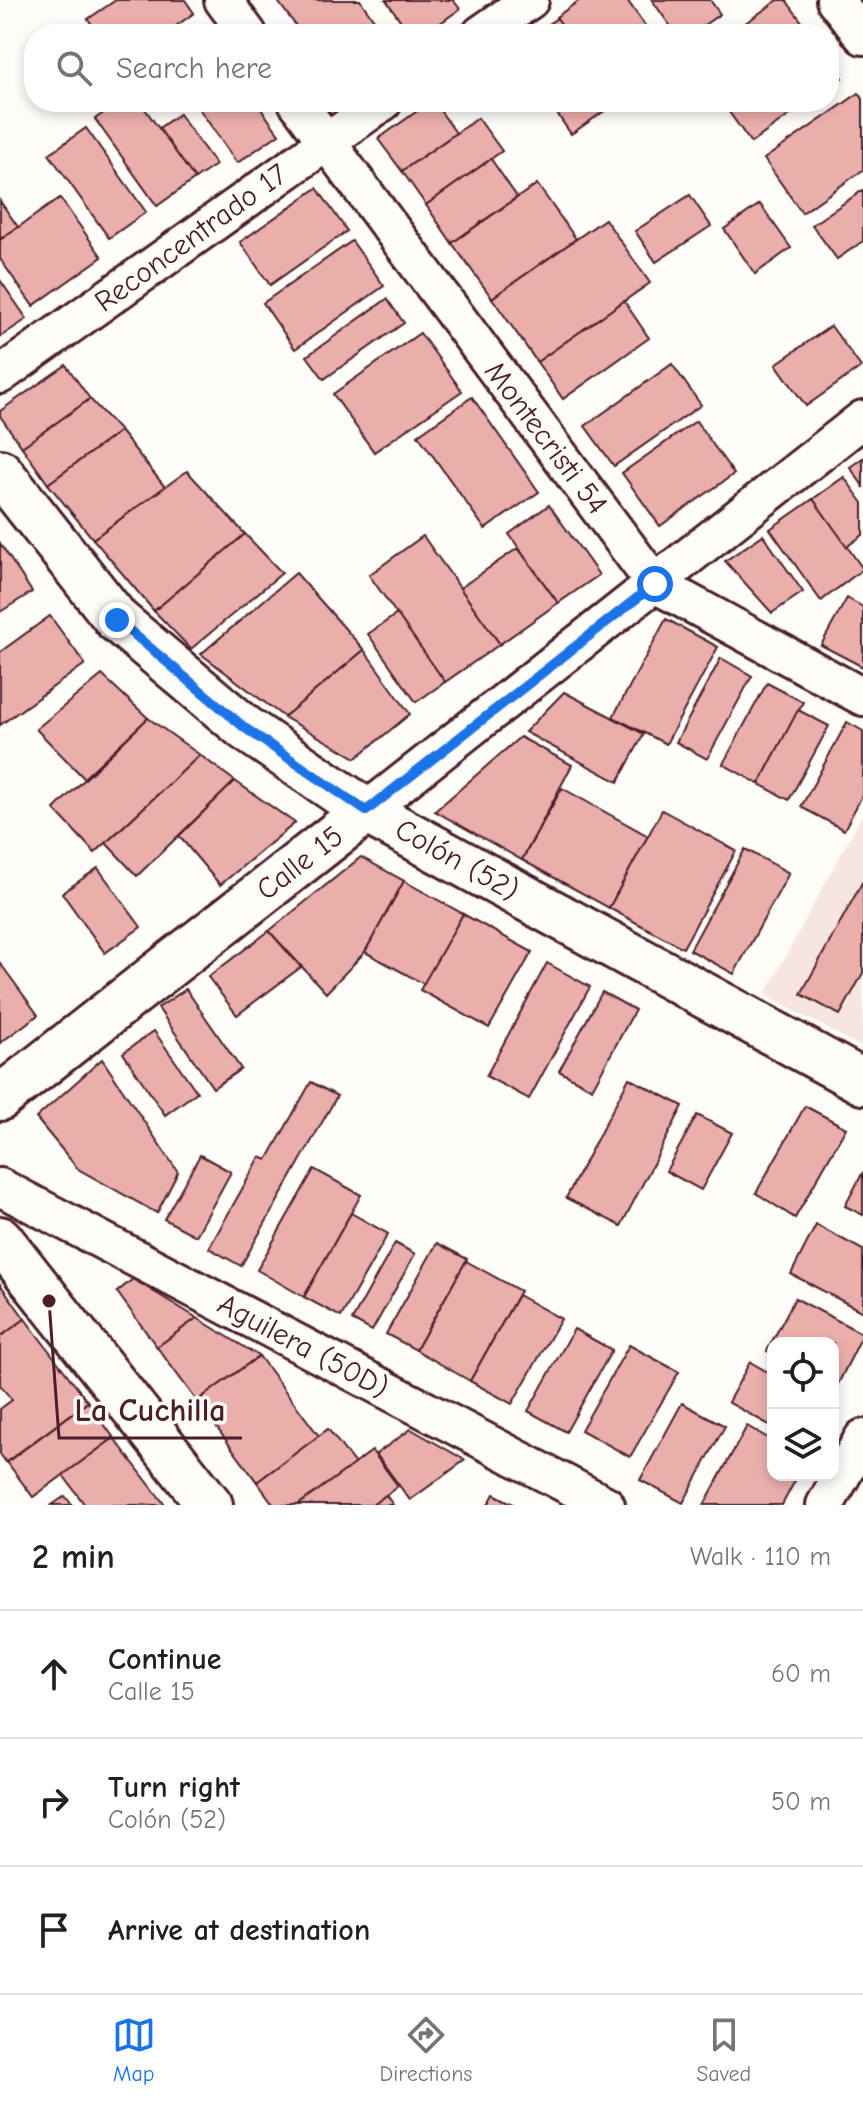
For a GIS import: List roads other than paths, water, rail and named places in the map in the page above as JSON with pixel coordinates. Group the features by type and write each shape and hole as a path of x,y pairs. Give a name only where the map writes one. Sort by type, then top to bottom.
{"main road":[{"name":"Colón (52)","path":"0,472 117,620 245,728 366,811 863,1082"},
{"name":"Calle 15","path":"0,1098 366,811"},
{"path":"0,1239 210,1505"}],"street":[{"path":"223,0 241,24"},
{"path":"495,24 530,0"},
{"path":"835,0 863,36"},
{"name":"Montecristi 54","path":"304,112 655,584 863,697"},
{"name":"Reconcentrado 17","path":"0,375 369,112"},
{"name":"Calle 15","path":"366,811 863,419"},
{"name":"Aguilera (50D)","path":"0,1187 606,1505"},
{"path":"825,1505 863,1438"}],"place":[{"name":"La Cuchilla","path":"49,1301"}]}
